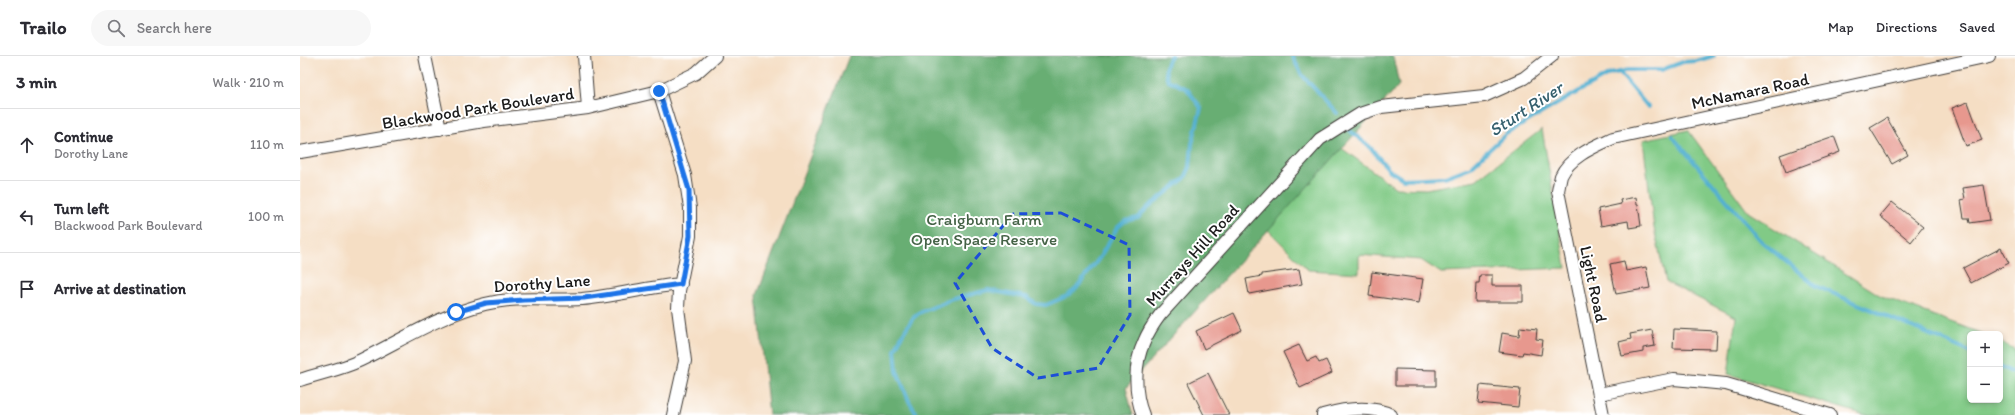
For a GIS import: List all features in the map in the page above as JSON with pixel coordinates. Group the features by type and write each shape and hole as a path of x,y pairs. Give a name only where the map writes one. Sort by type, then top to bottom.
{"street":[{"path":"425,56 440,129"},
{"path":"584,56 588,108"},
{"name":"Blackwood Park Boulevard","path":"300,152 440,129 588,108 659,91 696,73 715,56"},
{"name":"Murrays Hill Road","path":"1143,415 1136,386 1137,366 1143,342 1160,315 1324,137 1354,118 1381,107 1484,96 1524,78 1552,56"},
{"name":"McNamara Road","path":"1571,162 1591,149 1613,138 1989,56"},
{"path":"659,91 689,190 690,236 678,308 685,361 673,415"},
{"name":"Light Road","path":"1571,162 1562,175 1558,191 1603,415"},
{"name":"Dorothy Lane","path":"300,380 336,370 360,361 418,329 456,312 486,303 584,298 681,284"},
{"path":"1599,394 1674,379 1726,384 1830,415"},
{"path":"1323,415 1342,410 1384,412 1391,415"}],"highlighted area":[{"path":"1061,213 1129,245 1130,315 1098,368 1038,378 992,348 955,283 1013,214"}],"green space":[{"name":"Craigburn Farm Open Space Reserve","path":"849,56 1393,56 1399,85 1126,388 1133,415 769,415 757,295"},
{"path":"1542,129 1566,268 1441,273 1421,260 1359,255 1359,273 1308,270 1263,225 1340,147 1396,188 1426,189 1476,180"},
{"path":"1688,130 1748,212 1881,296 1975,331 1967,331 1967,403 2003,403 2003,343 2015,349 2015,415 1865,415 1728,374 1736,317 1666,282 1654,228 1643,140"}],"building":[{"path":"1968,102 1982,140 1966,146 1952,108"},
{"path":"1887,118 1908,155 1892,164 1870,128"},
{"path":"1834,136 1840,152 1786,172 1780,155"},
{"path":"1984,185 1990,220 1970,223 1969,218 1964,218 1961,200 1965,199 1963,188"},
{"path":"1636,197 1641,226 1629,228 1628,221 1601,226 1598,209 1621,204 1620,200"},
{"path":"1892,202 1923,227 1911,242 1880,216"},
{"path":"2001,248 2009,263 1971,283 1963,268"},
{"path":"1624,261 1626,271 1646,267 1650,288 1616,294 1610,264"},
{"path":"1299,269 1302,284 1249,294 1246,279 1262,276 1262,274"},
{"path":"1372,272 1423,279 1419,303 1369,296"},
{"path":"1480,275 1492,275 1492,286 1523,286 1523,302 1475,302 1476,283 1479,283"},
{"path":"1234,313 1242,330 1204,349 1196,331"},
{"path":"1520,327 1537,329 1536,339 1543,340 1541,355 1523,352 1522,355 1499,352 1502,333 1519,336"},
{"path":"1674,329 1717,331 1716,349 1673,348"},
{"path":"1652,330 1655,346 1643,348 1643,352 1622,356 1619,342 1631,339 1630,334"},
{"path":"1299,345 1307,361 1316,357 1319,363 1326,360 1332,373 1300,388 1283,352"},
{"path":"1395,369 1436,370 1436,386 1395,386"},
{"path":"1208,373 1229,415 1204,415 1188,383"},
{"path":"1480,385 1520,389 1518,407 1478,403"}],"waterway":[{"name":"Sturt River","path":"917,415 909,401 897,371 895,350 902,335 913,318 919,313 950,300 988,290 1026,297 1036,304 1046,305 1067,296 1076,289 1100,257 1117,228 1125,221 1138,218 1147,208 1185,178 1190,167 1192,144 1201,108 1187,89 1168,80 1166,68 1167,62 1171,56"},
{"name":"Sturt River","path":"1292,56 1302,75 1337,113"},
{"name":"Sturt River","path":"1349,130 1370,147 1389,170 1403,179 1445,177 1471,167 1506,134 1610,74 1629,70 1661,70 1683,62 1696,61 1714,56"},
{"path":"1619,72 1648,107"},
{"path":"1672,136 1762,242 1816,286 1967,351"},
{"path":"2002,367 2015,374"}],"route":[{"path":"456,312 486,303 584,298 681,284 690,236 689,190 659,91"}]}
